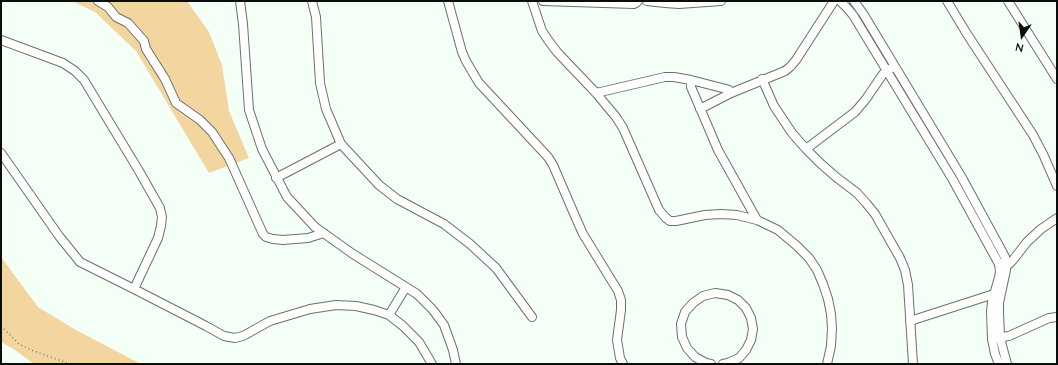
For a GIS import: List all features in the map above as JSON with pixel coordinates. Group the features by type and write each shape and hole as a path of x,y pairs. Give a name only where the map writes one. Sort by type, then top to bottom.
{"street":[{"path":"98,1 108,7 116,17 128,23 144,41 146,48 165,79 176,103 200,120 212,132 229,158 263,234 266,237 283,240 308,238 324,233"},
{"path":"240,1 249,110 262,149 287,197 315,227 353,254 417,294 433,310 444,325 456,364"},
{"path":"312,1 316,17 320,83 326,109 341,144 379,185 397,199 444,224 470,244 496,268 532,317"},
{"path":"448,1 462,52 473,73 479,83 548,157 553,165 583,234 618,291 621,300 621,310 617,340 622,364"},
{"path":"532,1 542,31 548,40 557,52 596,93 623,128 659,210 666,218 670,221 676,221 705,214 720,214 737,215 757,220 778,230 809,258 817,270 828,299 831,314 831,346 827,364"},
{"path":"543,1 634,4 638,1"},
{"path":"647,1 679,4 721,1"},
{"path":"700,108 790,67 834,1"},
{"path":"840,1 853,15 953,180 997,261 1003,267 1006,277 999,307 995,354 999,364"},
{"path":"854,1 962,176 1005,257 994,294 991,312 996,338 1007,364"},
{"path":"947,1 1033,135 1057,186"},
{"path":"1008,1 1057,79"},
{"path":"1,40 63,62 84,80 160,208 162,218 158,238 134,289"},
{"path":"806,149 855,112 883,74 894,66"},
{"path":"596,93 665,77 691,80 726,89 731,93"},
{"path":"762,79 774,106 792,133 806,149 836,177 857,193 866,203 875,214 900,258 905,270 908,285 913,364"},
{"path":"691,80 691,87 718,150 757,220"},
{"path":"276,178 341,144"},
{"path":"1,153 55,230 80,262 224,336 235,338 243,336 270,320 310,309 336,305 356,306 389,315 419,342 432,364"},
{"path":"1003,267 1012,260 1027,242 1041,229 1057,218"},
{"path":"389,315 406,287"},
{"path":"708,364 695,357 687,348 682,337 681,324 685,312 693,303 703,296 716,293 728,295 738,300 749,313 753,329 751,340 746,350 738,358 723,364"},
{"path":"910,321 994,294"},
{"path":"996,338 1009,336 1049,318 1057,317"}],"path":[{"path":"1,326 19,344 31,350 70,364"}],"shaded area":[{"path":"72,1 187,1 209,32 222,65 229,111 249,158 209,173 136,51 95,12"},
{"path":"1,257 38,307 74,329 141,364 34,364 1,342"}]}
